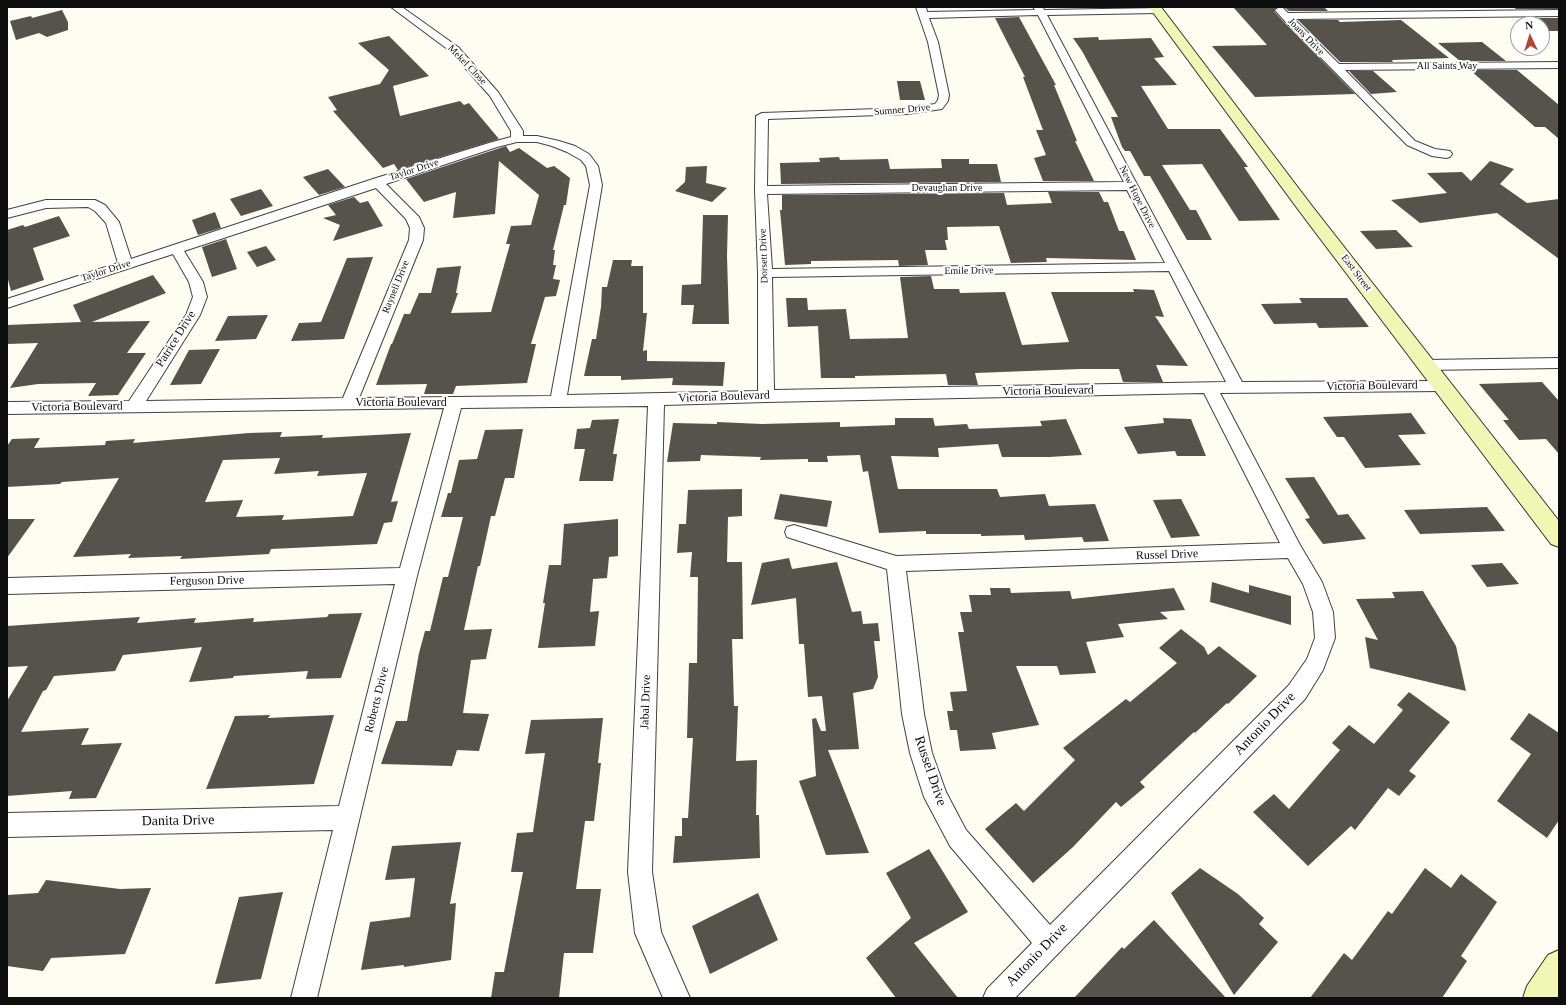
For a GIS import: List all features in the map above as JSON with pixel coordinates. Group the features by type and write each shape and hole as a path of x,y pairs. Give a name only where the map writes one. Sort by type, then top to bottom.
{"main road":[{"name":"East Street","path":"1156,8 1306,209 1559,538"}],"street":[{"name":"Mekel Close","path":"396,7 454,49 494,94 517,131 517,139"},
{"name":"Joans Drive","path":"1276,7 1410,143 1432,152 1446,154"},
{"path":"922,11 1156,8"},
{"name":"New Hope Drive","path":"1039,9 1237,387"},
{"name":"Sumner Drive","path":"762,116 907,111 938,107 943,101 944,95 933,42 922,11"},
{"path":"1285,16 1556,11"},
{"name":"All Saints Way","path":"1335,67 1559,65"},
{"name":"Dorsett Drive","path":"762,116 761,190 765,273 766,396"},
{"name":"Taylor Drive","path":"7,304 493,145 517,139 537,139 555,143 585,157 592,166 596,185 558,400"},
{"name":"Raynell Drive","path":"349,403 416,240 417,228 412,217 377,182"},
{"name":"Devaughan Drive","path":"761,190 1132,186"},
{"path":"7,214 46,204 90,203 100,208 112,222 126,265"},
{"name":"Patrice Drive","path":"134,406 193,315 200,297 196,282 176,248"},
{"name":"Emile Drive","path":"765,273 1174,267"},
{"path":"1426,365 1559,363"},
{"name":"Victoria Boulevard","path":"7,408 454,403 558,400 656,400 766,396 1237,387 1442,386"},
{"name":"Antonio Drive","path":"996,998 1048,943 1297,692 1316,663 1325,638 1323,612 1312,582 1209,388"},
{"name":"Jabal Drive","path":"656,400 640,872 648,932 677,998"},
{"name":"Roberts Drive","path":"304,998 407,576 454,403"},
{"name":"Russel Drive","path":"794,532 896,564 1294,550"},
{"name":"Russel Drive","path":"896,564 913,714 921,752 936,797 958,838 1048,943"},
{"name":"Ferguson Drive","path":"7,586 407,576"},
{"name":"Danita Drive","path":"7,825 348,818"}],"building":[{"path":"1233,7 1277,7 1274,11 1281,19 1355,94 1255,97 1212,46 1267,45"},
{"path":"1284,7 1324,7 1328,11 1289,11"},
{"path":"1513,7 1559,7 1559,9 1516,9"},
{"path":"62,10 68,22 68,30 47,37 39,33 16,40 10,21 31,16 32,18"},
{"path":"1019,17 1056,85 1054,85 1077,141 1075,141 1094,181 1043,181 1034,158 1046,155 1036,130 1043,130 1023,77 1025,77 995,18"},
{"path":"1550,18 1559,18 1559,31 1550,31"},
{"path":"1298,20 1338,20 1340,22 1401,20 1449,58 1392,60 1393,62 1340,62"},
{"path":"389,36 429,76 393,86 400,116 460,101 464,105 469,103 499,139 398,170 394,164 383,168 333,111 337,110 328,97 380,84 389,70 358,43"},
{"path":"1098,37 1099,40 1151,38 1164,57 1154,58 1177,85 1141,86 1168,129 1220,129 1248,167 1244,167 1280,220 1239,221 1202,164 1162,165 1190,210 1196,210 1212,240 1187,240 1150,176 1144,176 1130,151 1125,151 1122,147 1111,117 1118,117 1082,51 1073,38"},
{"path":"1482,42 1506,61 1460,61 1438,43"},
{"path":"1470,70 1517,70 1559,105 1559,139 1545,127 1535,127"},
{"path":"1349,71 1373,71 1397,92 1371,94"},
{"path":"897,81 920,81 925,100 900,100"},
{"path":"506,146 510,152 519,148 547,168 554,166 570,178 566,205 564,205 553,250 555,250 553,265 556,265 553,279 560,280 556,296 545,297 531,344 536,344 527,383 456,386 453,394 424,394 427,384 376,385 404,314 410,314 419,293 431,293 437,268 461,266 456,293 458,293 451,313 491,312 510,244 506,244 511,226 531,225 539,195 499,161 495,214 453,218 456,192 424,202 406,179"},
{"path":"839,157 840,160 888,159 890,169 942,168 941,159 969,159 969,164 997,164 1001,182 781,184 780,163 820,162 819,158"},
{"path":"1490,161 1514,169 1500,184 1527,203 1559,199 1559,259 1497,213 1420,223 1391,200 1447,193 1427,173 1462,172 1471,181"},
{"path":"707,166 706,183 727,188 712,202 675,191 685,182 686,167"},
{"path":"328,169 345,187 319,195 303,177"},
{"path":"261,189 273,206 241,216 230,199"},
{"path":"1048,192 1099,192 1104,202 1108,202 1119,231 1124,231 1136,260 1046,258 1047,262 1011,263 999,226 947,227 948,240 945,240 947,250 925,250 928,265 899,266 898,260 811,261 811,264 785,265 780,210 782,210 782,195 1004,193 1007,205 1052,203"},
{"path":"354,197 360,203 368,201 383,226 333,241 340,225 323,218 336,215 328,205"},
{"path":"215,212 221,228 198,235 192,220"},
{"path":"703,215 728,215 727,256 729,324 692,324 694,305 681,305 682,285 701,284"},
{"path":"59,216 70,236 33,248 44,280 11,291 7,276 7,230 23,225 25,227"},
{"path":"1396,230 1413,247 1376,249 1360,231"},
{"path":"226,239 237,269 212,277 202,247"},
{"path":"266,246 276,260 257,267 247,252"},
{"path":"373,257 344,339 291,341 299,323 321,322 347,258"},
{"path":"613,260 632,260 631,266 643,266 643,313 647,313 643,351 647,350 647,361 725,362 723,386 672,385 673,378 621,380 621,376 584,376 592,339 596,339 601,307 602,287 607,287"},
{"path":"153,275 166,293 92,322 150,321 127,353 146,353 118,395 88,396 96,383 38,384 10,388 38,343 7,344 7,325 81,322 73,305"},
{"path":"931,276 934,289 959,289 960,293 1005,292 1022,345 1069,342 1051,292 1134,292 1133,289 1154,290 1164,317 1155,316 1188,366 1156,365 1163,382 1123,382 1119,369 975,373 978,385 948,385 946,374 821,378 818,326 788,327 786,298 807,298 808,310 846,309 850,339 908,338 900,277"},
{"path":"1299,298 1347,298 1369,327 1319,328 1316,323 1274,324 1261,304 1302,303"},
{"path":"268,315 256,339 215,341 228,316"},
{"path":"220,349 201,384 170,385 189,350"},
{"path":"1542,382 1559,401 1559,454 1546,439 1519,440 1503,420 1509,420 1479,384"},
{"path":"1411,413 1426,434 1398,435 1421,465 1365,468 1344,437 1337,437 1323,417"},
{"path":"895,418 933,418 935,426 967,424 969,429 1042,426 1040,421 1066,419 1082,455 1002,457 998,444 938,448 939,457 891,456 898,489 997,489 1000,497 1045,494 1049,506 1095,504 1109,541 1084,542 1082,537 1025,540 1024,535 981,536 981,534 926,534 926,531 879,533 868,471 863,472 860,455 827,456 828,462 808,462 808,459 760,460 761,457 701,455 700,461 667,462 673,423 717,424 717,422 762,424 840,422 840,427 895,425"},
{"path":"1163,418 1191,419 1206,456 1177,456 1175,451 1138,454 1124,427 1164,423"},
{"path":"619,419 613,454 617,454 613,481 579,481 585,449 574,449 577,429 590,428 592,420"},
{"path":"523,429 514,478 505,478 495,516 491,516 464,630 492,629 486,659 471,660 463,713 489,714 479,751 457,750 452,766 381,764 396,721 407,721 419,653 425,631 430,631 443,577 448,577 463,517 441,517 448,493 451,493 459,460 477,459 485,430"},
{"path":"282,432 280,437 323,435 322,438 411,433 391,502 398,501 392,522 384,523 377,544 271,549 269,554 180,559 182,556 128,558 131,554 73,557 119,478 62,482 60,484 7,487 7,446 12,439 40,438 34,448 105,445 106,441 135,439 133,443 249,433","holes":["280,458 274,474 319,471 317,476 367,473 353,516 282,520 284,515 236,517 243,500 205,502 223,460"]},
{"path":"1314,477 1338,515 1348,514 1366,539 1323,544 1305,519 1310,518 1285,478"},
{"path":"742,489 742,516 728,517 727,562 742,562 743,639 732,639 734,706 738,706 736,761 757,760 756,815 759,815 760,858 673,863 675,836 682,836 682,818 688,818 693,738 687,738 689,663 697,663 698,577 690,577 692,552 677,553 679,524 686,524 688,490"},
{"path":"780,494 832,501 827,527 774,519"},
{"path":"1181,499 1200,536 1171,538 1153,500"},
{"path":"1487,507 1505,531 1420,534 1404,510"},
{"path":"7,519 35,519 7,558"},
{"path":"618,519 618,556 609,557 607,578 593,579 590,612 599,611 595,646 538,648 549,565 561,565 564,524"},
{"path":"789,558 792,569 837,562 852,612 861,611 863,624 878,623 880,641 874,641 878,677 873,689 853,693 859,749 828,750 869,853 826,855 799,781 816,776 812,719 816,718 821,731 826,731 822,696 808,697 804,644 799,644 796,598 751,605 762,563"},
{"path":"1502,563 1519,584 1487,587 1471,565"},
{"path":"1212,582 1249,593 1249,585 1291,596 1291,625 1210,602"},
{"path":"990,588 1010,588 1011,593 1070,591 1072,599 1174,588 1185,610 1160,612 1168,619 1118,624 1124,637 1086,642 1096,673 1060,675 1057,666 1016,666 1039,725 992,733 996,749 960,751 957,730 950,730 947,711 953,711 950,692 967,691 958,632 964,632 960,612 972,612 969,595 991,595"},
{"path":"1423,591 1456,646 1466,691 1370,668 1365,637 1378,640 1356,599 1395,598 1392,592"},
{"path":"362,613 341,678 306,679 308,671 234,676 233,678 189,682 202,647 123,655 115,671 54,676 46,690 43,691 21,732 89,728 81,745 122,743 96,798 69,799 72,791 7,796 7,701 28,666 7,667 7,626 140,617 137,623 196,618 194,623 254,618 253,622 327,617 329,614"},
{"path":"1181,629 1204,647 1208,655 1219,646 1257,676 1228,704 1227,703 1195,733 1194,732 1140,782 1145,787 1121,807 1116,802 1073,847 1033,883 985,829 1016,803 1024,811 1075,760 1063,748 1126,699 1130,702 1177,663 1159,648"},
{"path":"1409,692 1450,722 1409,771 1416,776 1399,796 1388,788 1355,830 1351,826 1308,866 1253,812 1274,794 1289,809 1340,750 1332,743 1349,725 1374,744 1403,710 1397,705"},
{"path":"1529,713 1559,733 1559,820 1547,838 1497,801 1531,754 1510,739"},
{"path":"270,715 268,718 334,715 314,784 206,789 235,716"},
{"path":"603,718 598,763 601,763 594,821 585,821 576,889 601,889 593,953 564,953 559,998 491,998 495,972 504,972 523,872 511,872 517,833 533,832 545,753 525,754 531,720"},
{"path":"461,842 450,904 456,903 451,960 404,967 404,965 361,970 370,922 410,917 415,878 385,880 392,846"},
{"path":"929,849 968,912 914,943 958,998 896,998 866,958 911,918 886,873"},
{"path":"1200,868 1238,894 1264,918 1259,924 1278,942 1234,995 1171,893"},
{"path":"1425,868 1451,888 1461,874 1497,902 1461,956 1467,961 1442,998 1310,998 1344,953 1352,960 1388,911 1392,914"},
{"path":"46,880 120,889 151,888 125,954 51,958 43,971 7,966 7,895 38,893"},
{"path":"283,892 261,979 215,984 239,897"},
{"path":"758,893 778,940 710,974 692,926"},
{"path":"1154,920 1226,998 1074,998 1122,947 1124,949"}]}
